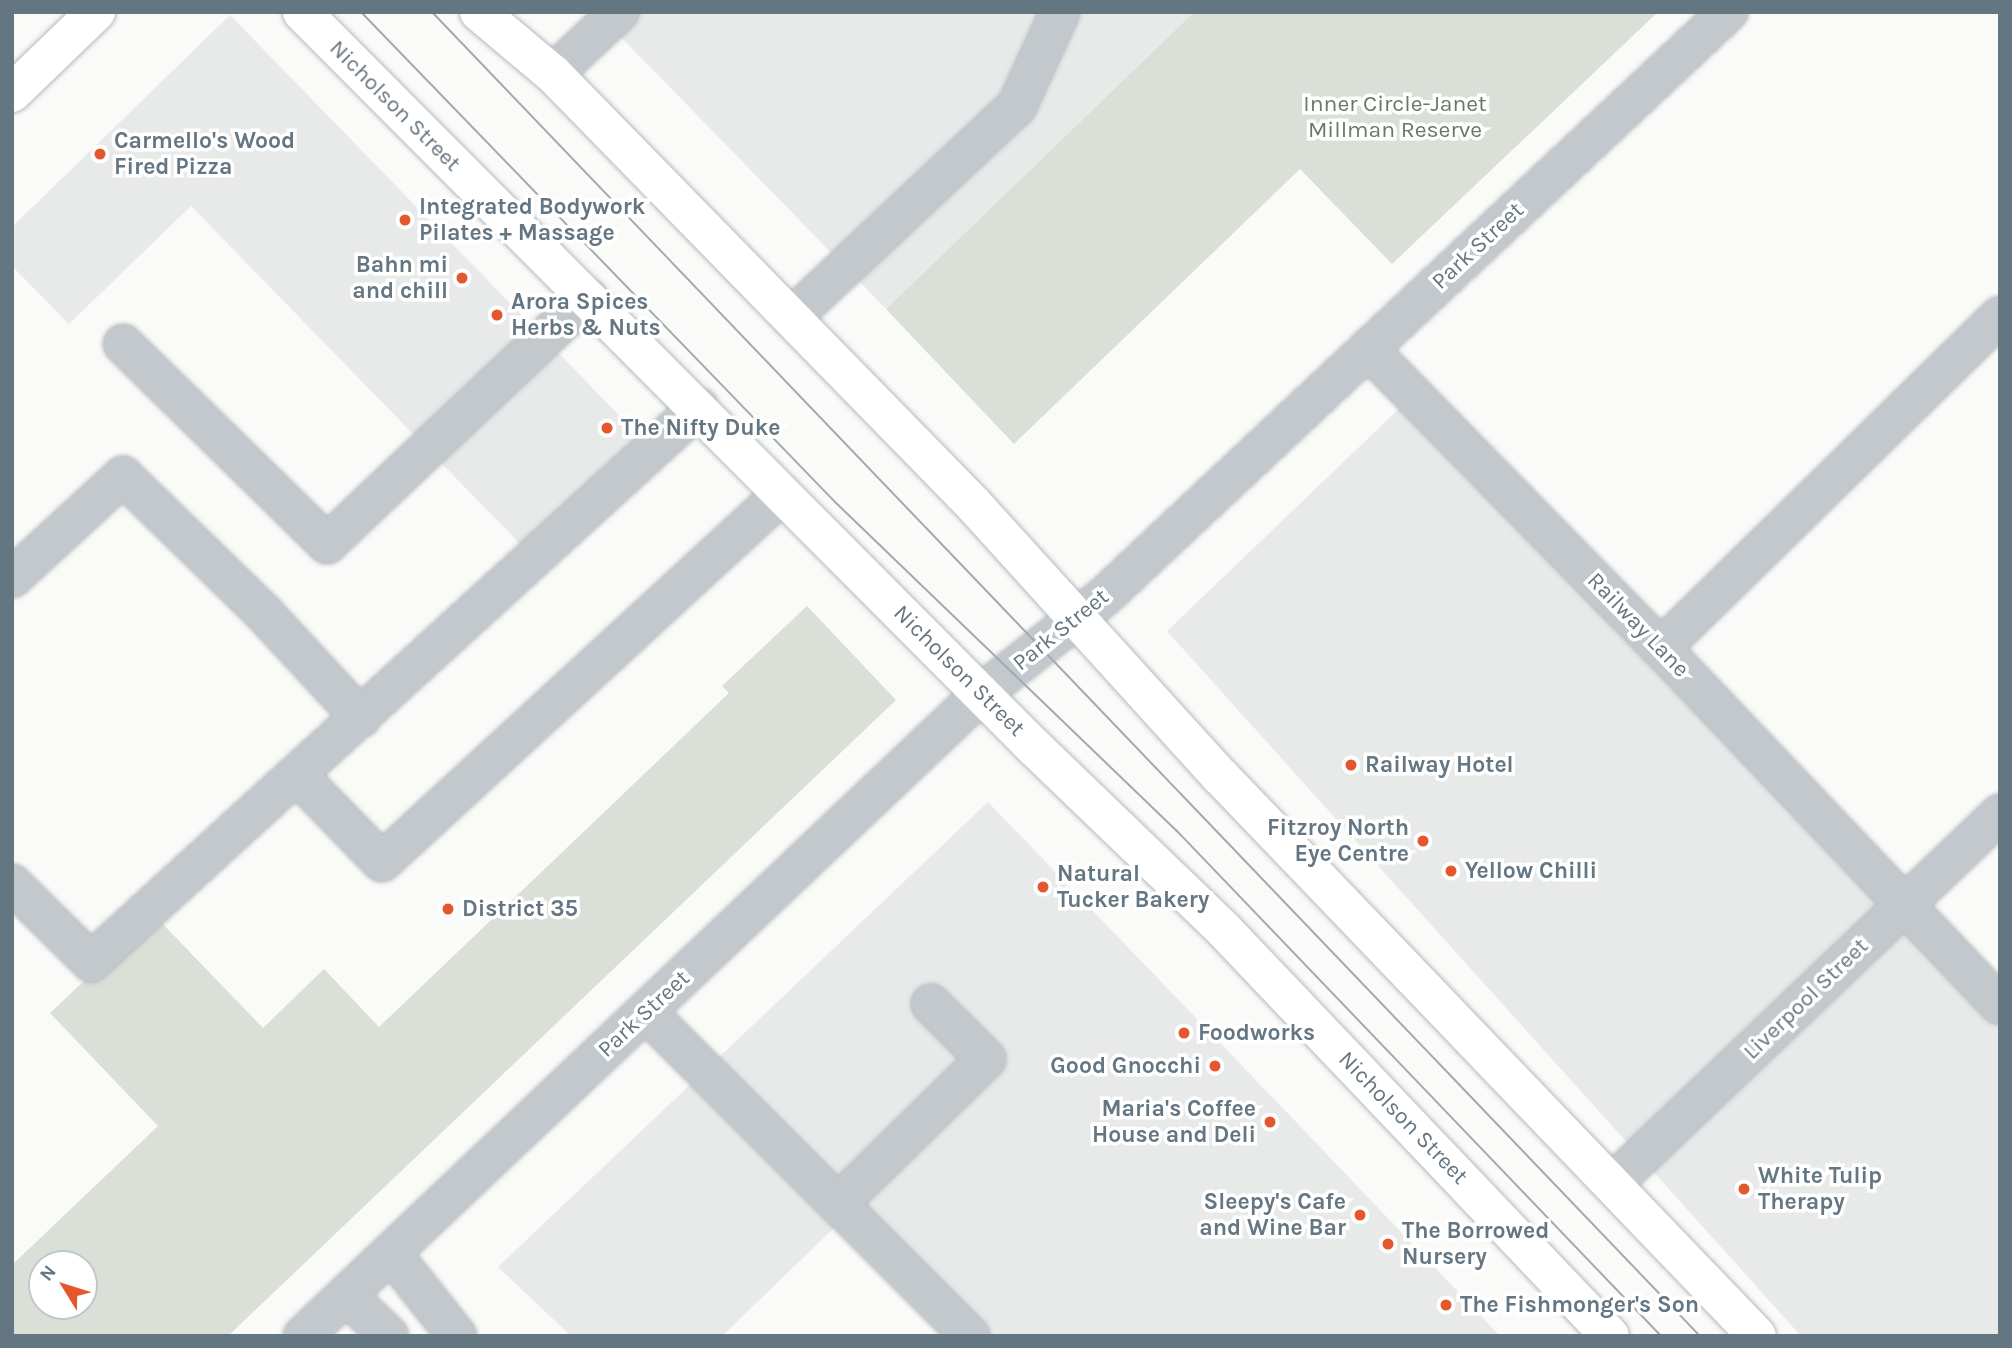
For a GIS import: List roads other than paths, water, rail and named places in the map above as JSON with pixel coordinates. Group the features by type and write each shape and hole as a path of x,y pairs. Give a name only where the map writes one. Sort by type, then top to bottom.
{"main road":[{"path":"12,93 96,12"},
{"name":"Nicholson Street","path":"302,12 699,407 782,494 1224,930 1610,1336"},
{"path":"480,12 554,74 791,318 1078,620 1221,777 1757,1336"}],"street":[{"path":"554,74 619,12"},
{"path":"791,318 1017,106 1060,12"},
{"name":"Park Street","path":"303,1336 982,693 1078,620 1728,12"},
{"path":"123,344 327,544 587,297"},
{"path":"1661,648 2000,316"},
{"name":"Railway Lane","path":"1367,349 1661,648 2000,1005"},
{"path":"12,884 91,962 298,776 699,407"},
{"path":"12,578 123,475 261,610 361,718"},
{"path":"298,776 382,862 782,494"},
{"name":"Liverpool Street","path":"1613,1183 2000,814"},
{"path":"839,1203 986,1059 931,1003"},
{"path":"646,1012 970,1336"},
{"path":"391,1253 457,1336"},
{"path":"346,1295 389,1336"}],"tram line":[{"path":"361,12 836,503 1176,830 1661,1336"},
{"path":"432,12 1700,1336"}],"place":[{"name":"Carmello's Wood Fired Pizza","path":"100,154"},
{"name":"Integrated Bodywork Pilates + Massage","path":"405,220"},
{"name":"Bahn mi and chill","path":"462,278"},
{"name":"Arora Spices Herbs & Nuts","path":"497,315"},
{"name":"The Nifty Duke","path":"607,428"},
{"name":"Railway Hotel","path":"1351,765"},
{"name":"Fitzroy North Eye Centre","path":"1423,841"},
{"name":"Yellow Chilli","path":"1451,871"},
{"name":"Natural Tucker Bakery","path":"1043,887"},
{"name":"District 35","path":"448,909"},
{"name":"Foodworks","path":"1184,1033"},
{"name":"Good Gnocchi","path":"1215,1066"},
{"name":"Maria's Coffee House and Deli","path":"1270,1122"},
{"name":"White Tulip Therapy","path":"1744,1189"},
{"name":"Sleepy's Cafe and Wine Bar","path":"1360,1215"},
{"name":"The Borrowed Nursery","path":"1388,1244"},
{"name":"The Fishmonger's Son","path":"1446,1305"}],"park label":[{"name":"Inner Circle-Janet Millman Reserve","path":"1395,117"}]}
